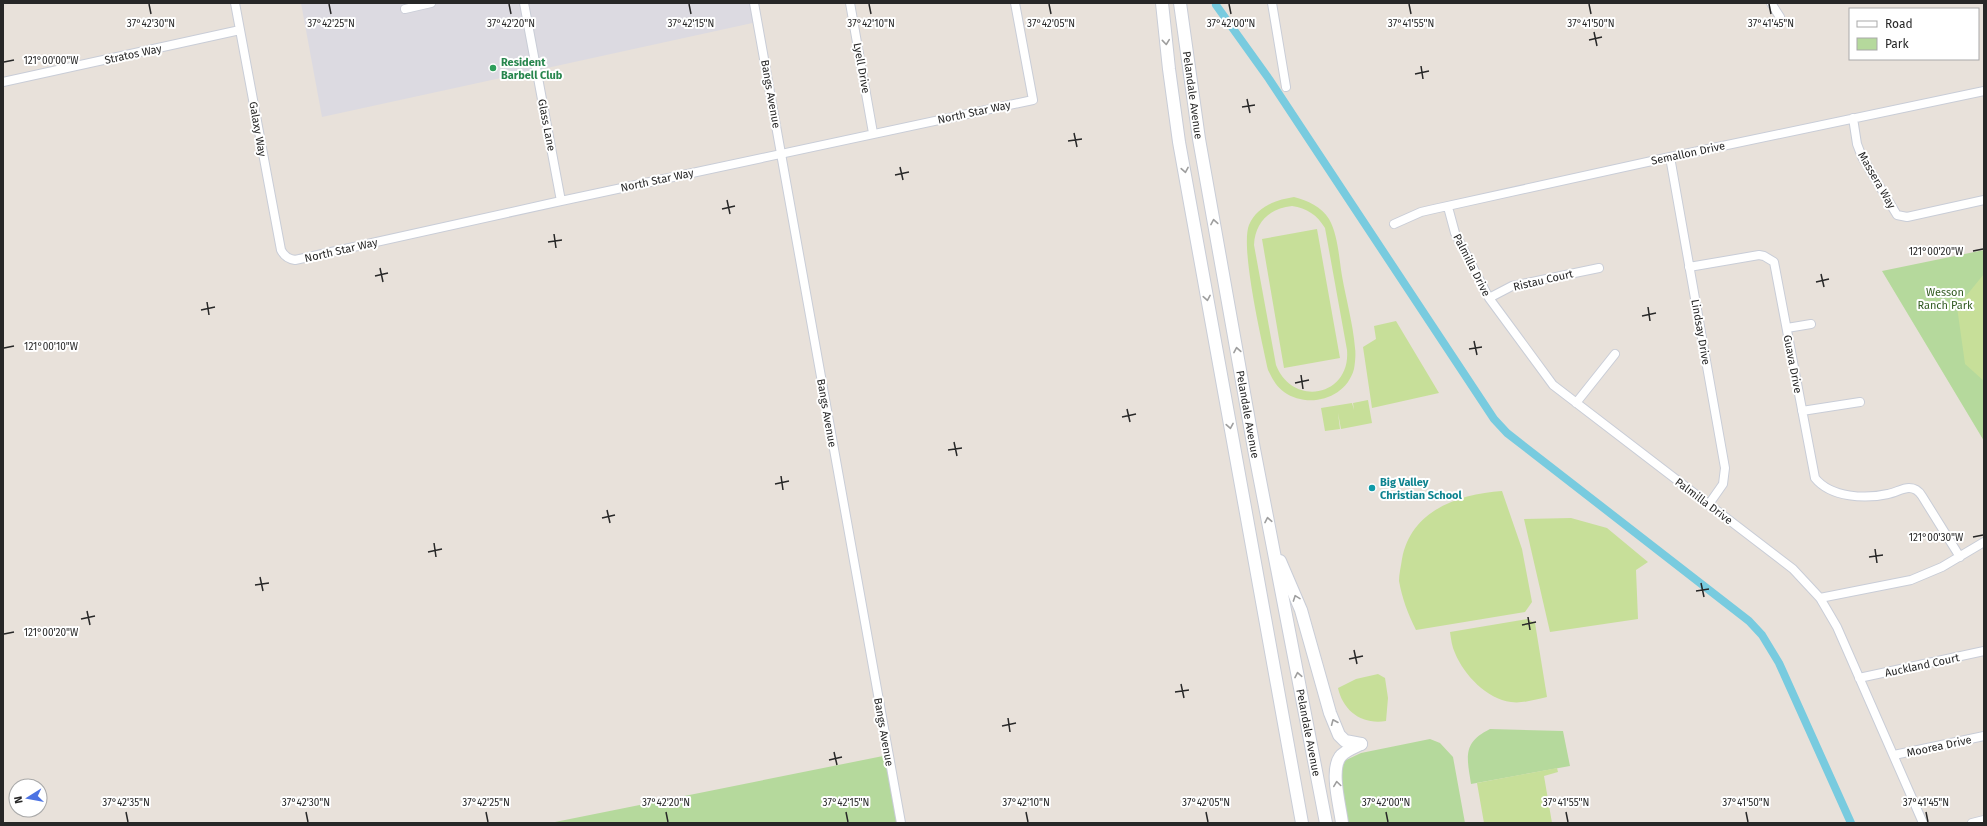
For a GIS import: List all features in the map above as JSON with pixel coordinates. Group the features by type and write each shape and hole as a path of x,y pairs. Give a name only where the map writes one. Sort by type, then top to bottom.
{"main road":[{"name":"Pelandale Avenue","path":"1162,3 1168,69 1180,142 1302,823"},
{"name":"Pelandale Avenue","path":"1180,3 1199,139 1273,545 1326,823"},
{"path":"1273,545 1289,579 1301,610 1328,707 1339,735 1345,741 1361,744 1340,756 1337,763 1335,775 1342,823"}],"street":[{"name":"Galaxy Way","path":"235,3 269,191 283,255"},
{"path":"405,9 432,3"},
{"name":"Glass Lane","path":"524,3 561,201"},
{"name":"Bangs Avenue","path":"754,3 901,823"},
{"name":"Lyell Drive","path":"850,3 874,133"},
{"name":"North Star Way","path":"283,255 295,260 781,153 1033,100 1015,3"},
{"path":"1272,3 1286,87"},
{"path":"1771,3 1780,17"},
{"name":"Stratos Way","path":"3,82 240,30"},
{"name":"Semallon Drive","path":"1394,224 1421,212 1670,157 1984,91"},
{"name":"Massera Way","path":"1853,118 1862,157 1894,211 1900,216 1907,217 1984,200"},
{"name":"Lindsay Drive","path":"1670,157 1725,468 1723,484 1709,504"},
{"name":"Palmilla Drive","path":"1448,207 1455,233 1489,298 1553,385 1793,569 1820,598 1837,628 1923,823"},
{"name":"Guava Drive","path":"1689,267 1758,255 1770,258 1775,265 1814,472 1818,481 1835,490 1856,496 1879,496 1905,489 1914,489 1922,496 1960,556"},
{"name":"Ristau Court","path":"1489,298 1512,286 1599,268"},
{"path":"1787,328 1811,324"},
{"path":"1576,403 1615,354"},
{"path":"1802,411 1860,402"},
{"path":"1820,598 1911,580 1942,567 1984,542"},
{"name":"Auckland Court","path":"1859,678 1984,651"},
{"name":"Moorea Drive","path":"1894,755 1984,736"},
{"path":"1972,823 1984,820"}],"shaded area":[{"path":"301,3 754,3 757,22 322,117"}],"green space":[{"path":"1294,197 1318,207 1326,214 1332,225 1338,247 1354,339 1355,361 1350,379 1343,388 1335,394 1315,400 1304,400 1284,392 1276,385 1268,370 1249,273 1247,236 1252,218 1268,205","holes":["1292,206 1307,210 1319,219 1325,228 1347,350 1346,366 1340,378 1331,386 1319,391 1307,391 1295,387 1284,379 1276,365 1254,245 1257,229 1265,218 1277,210"]},
{"path":"1317,229 1340,358 1284,368 1262,239"},
{"name":"Wesson Ranch Park","path":"1984,250 1984,441 1882,271"},
{"path":"1984,274 1984,381 1965,364 1957,307"},
{"path":"1396,321 1439,393 1372,408 1363,347 1376,339 1374,326"},
{"path":"1368,400 1372,423 1341,429 1338,413 1340,429 1325,431 1321,408 1352,403 1354,410 1353,403"},
{"path":"1502,491 1522,549 1532,602 1525,612 1416,630 1410,618 1399,581 1402,559 1407,542 1415,528 1426,517 1439,508 1454,501 1470,496"},
{"path":"1571,518 1607,528 1648,562 1636,570 1638,619 1550,632 1524,519"},
{"path":"1527,619 1535,623 1547,697 1520,702 1502,700 1493,696 1477,685 1464,670 1454,651 1450,632"},
{"path":"1378,674 1385,678 1388,698 1386,721 1377,722 1369,721 1355,715 1349,710 1344,703 1338,688 1356,679"},
{"path":"1490,729 1563,731 1570,766 1471,784 1468,766 1468,752 1475,740 1481,734"},
{"path":"1430,739 1440,743 1453,757 1465,823 1344,823 1339,778 1344,761 1361,753"},
{"path":"888,755 901,823 550,823"},
{"path":"1557,768 1558,772 1544,776 1552,823 1484,823 1477,783"}],"waterway":[{"path":"1216,5 1269,79 1494,419 1507,433 1749,621 1762,635 1779,663 1851,823"}],"place":[{"name":"Resident Barbell Club","path":"493,68"},
{"name":"Big Valley Christian School","path":"1372,488"}]}
